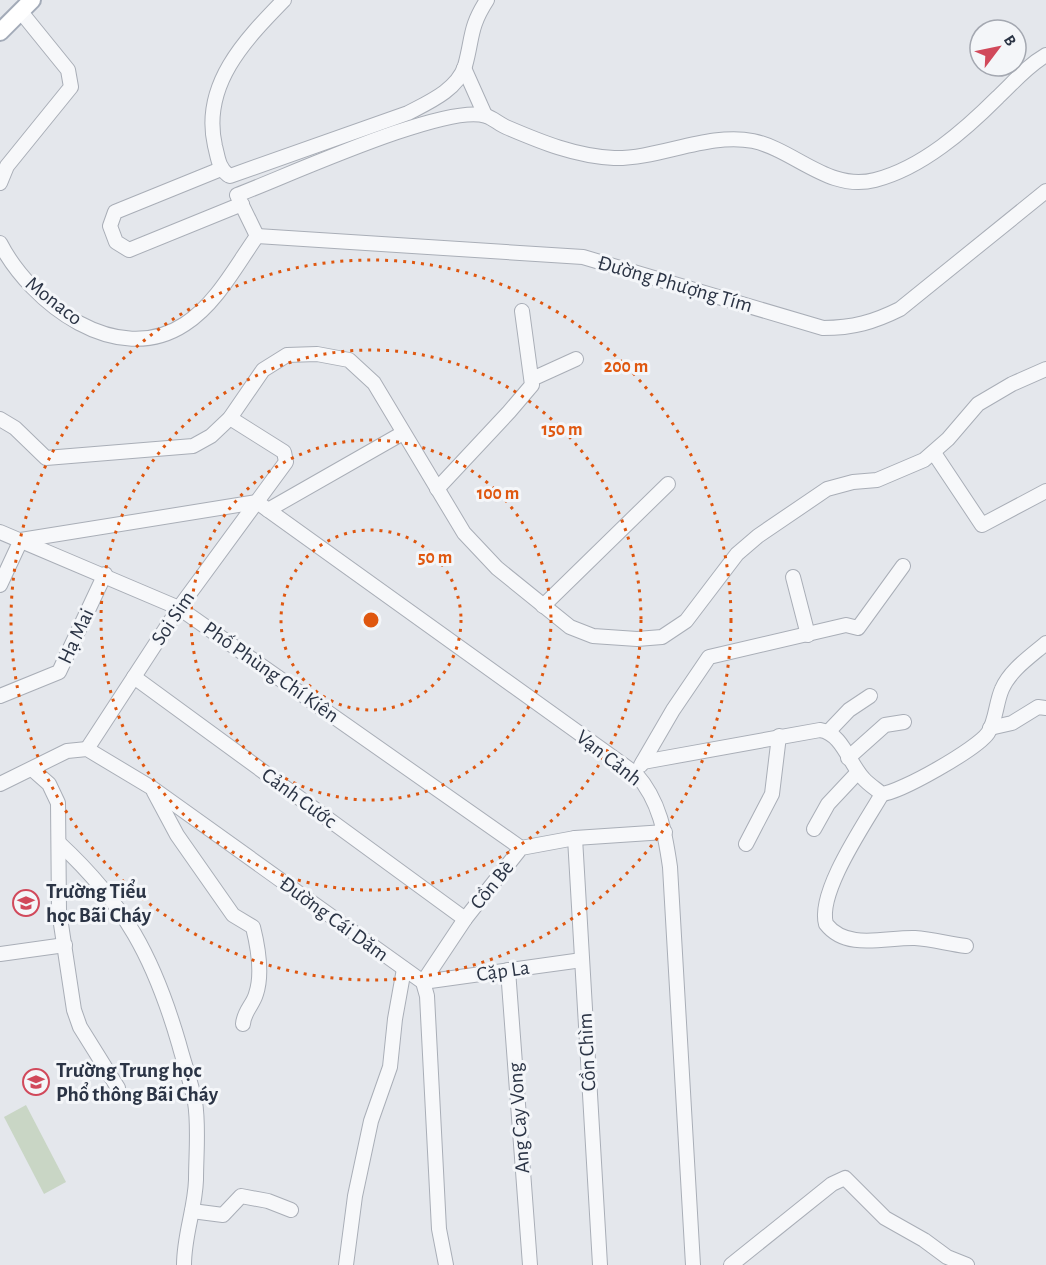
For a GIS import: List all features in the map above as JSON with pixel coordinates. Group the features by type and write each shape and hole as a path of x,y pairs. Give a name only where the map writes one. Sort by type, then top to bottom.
{"main road":[{"path":"0,32 26,6"}],"street":[{"path":"257,236 225,173 213,136 218,88 228,66 244,42 284,0"},
{"path":"487,0 474,21 464,68 453,86 434,100 408,113 115,212 110,226 116,242 129,250 240,200 439,117 462,113 485,115 568,152 592,156 644,156 706,143 742,140 778,149 829,177 852,182 874,181 900,171 954,136 1022,72 1046,55"},
{"path":"0,183 8,166 71,87 68,70 26,6"},
{"path":"464,68 485,115"},
{"name":"Đường Phượng Tím","path":"257,236 584,257 823,328 850,328 875,322 900,309 1046,191"},
{"name":"Monaco","path":"0,243 20,275 58,310 93,330 128,338 157,337 185,325 197,316 210,302 257,236"},
{"path":"437,489 529,390 532,379 522,311"},
{"path":"0,419 15,428 46,458 193,446 211,436 230,418 263,370 287,355 318,354 349,360 374,383 464,533 497,568 570,627 593,636 637,639 662,637 686,621 737,554 767,529 826,489 853,482 877,480 934,453 978,404 1012,384 1046,369"},
{"path":"532,379 576,359"},
{"name":"Soi Sim","path":"87,749 179,608 263,506 287,457 284,452 230,418"},
{"path":"0,585 21,540 263,506 403,433"},
{"path":"934,453 982,525 1046,490"},
{"path":"543,606 668,484"},
{"name":"Vạn Cảnh","path":"263,506 639,768 665,832 670,867 693,1265"},
{"name":"Phố Phùng Chí Kiên","path":"0,532 105,574 179,608 521,848"},
{"path":"639,768 673,710 709,657 846,625 859,627 903,566"},
{"name":"Hạ Mai","path":"0,696 59,672 105,574"},
{"path":"793,577 808,635"},
{"path":"829,731 837,738 858,772 882,794 893,793 938,768 984,737 990,728 1002,688 1009,676 1046,643"},
{"name":"Cảnh Cước","path":"134,677 465,919"},
{"path":"639,768 779,736 829,731 849,710 870,696"},
{"path":"990,728 1012,723 1038,707 1046,708"},
{"path":"848,758 885,725 904,722"},
{"path":"746,844 772,794 779,736"},
{"path":"0,784 67,751 87,749"},
{"name":"Đường Cái Dăm","path":"87,749 152,788 423,982"},
{"path":"32,769 49,784 57,803 58,911 74,1010 80,1027 118,1088"},
{"path":"814,830 828,804 858,772"},
{"path":"152,788 177,835 215,891 233,915 253,927 259,949 256,994 244,1012 243,1024"},
{"path":"882,794 864,827 850,843 841,863 827,905 826,924 830,930 849,939 916,938 966,946"},
{"name":"Cồn Bè","path":"423,982 465,919 521,848 575,838 665,832"},
{"name":"Cồn Chìm","path":"575,838 600,1265"},
{"path":"59,843 101,885 125,918 147,954 167,1005 195,1102 196,1183 184,1244 184,1265"},
{"path":"0,954 65,945"},
{"name":"Cặp La","path":"423,982 582,960"},
{"path":"346,1265 355,1196 371,1121 390,1067 395,1018 404,969"},
{"name":"Ang Cay Vong","path":"508,970 530,1265"},
{"path":"423,982 427,996 439,1229 446,1265"},
{"path":"731,1265 832,1184 845,1178 885,1218 924,1240 946,1257 967,1265"},
{"path":"192,1211 223,1215 241,1196 268,1201 291,1210"}],"green space":[{"path":"26,1105 66,1182 44,1194 4,1117"}],"place":[{"name":"Trường Tiểu học Bãi Cháy","path":"26,903"},
{"name":"Trường Trung học Phổ thông Bãi Cháy","path":"36,1082"}]}
